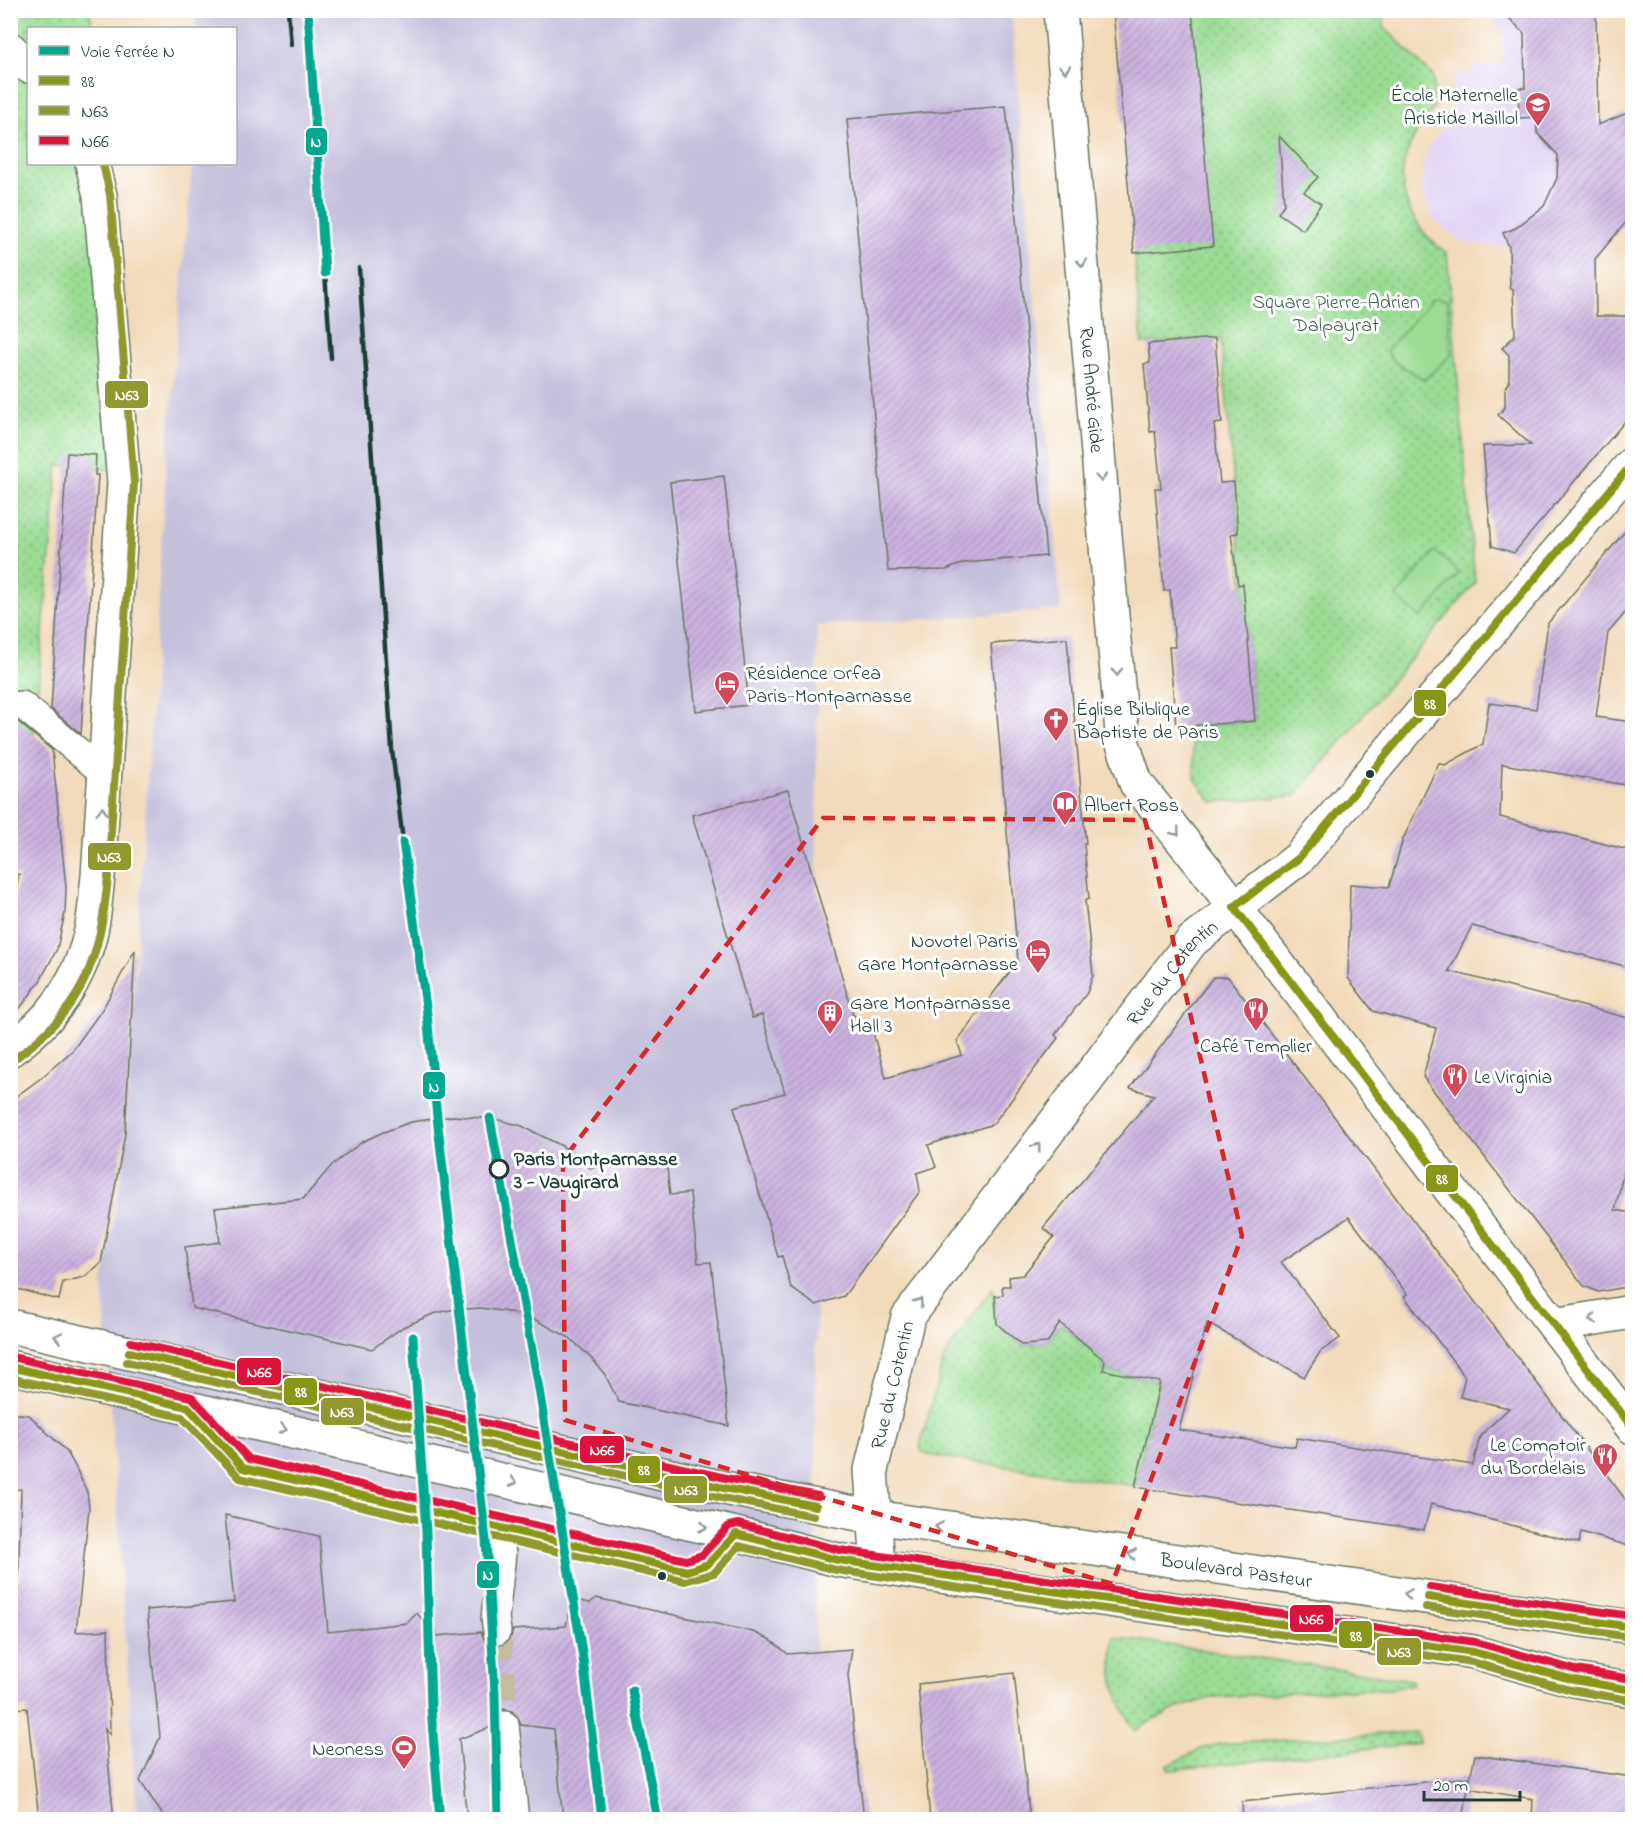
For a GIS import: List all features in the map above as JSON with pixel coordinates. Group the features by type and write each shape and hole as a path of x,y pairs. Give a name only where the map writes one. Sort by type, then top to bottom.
{"main road":[{"name":"Rue André Gide","path":"1060,10 1123,744 1136,783 1632,1427"},
{"path":"10,50 27,65"},
{"path":"10,1050 29,1037 62,1000 75,977 86,952 92,928 98,876 124,483 100,195 92,165"},
{"name":"Rue du Cotentin","path":"878,1566 871,1470 908,1317 1192,941 1299,858 1632,464"},
{"path":"1554,1325 1632,1312"},
{"name":"Boulevard Pasteur","path":"10,1326 724,1488 840,1511 1632,1627"},
{"path":"10,1367 735,1534 838,1560 1474,1652 1574,1680 1632,1690"}],"street":[{"path":"10,706 22,705 104,773"},
{"path":"496,1631 495,1618 501,1553"},
{"path":"505,1725 515,1820"}],"highlighted area":[{"path":"823,818 1145,820 1242,1236 1112,1584 565,1420 563,1160"}],"shaded area":[{"path":"195,11 1011,11 1061,610 817,626 815,1819 137,1820 103,1283 125,1153 166,468 192,165 237,165 237,27 196,27"},
{"name":"École Maternelle Aristide Maillol","path":"1486,11 1506,11 1504,14 1532,41 1525,85 1520,85 1518,88 1517,109 1524,116 1594,115 1601,117 1606,124 1632,111 1632,215 1614,236 1607,231 1509,247 1466,243 1450,234 1433,219 1422,192 1423,166 1428,147 1454,120 1453,74 1469,74 1476,65 1501,65 1503,49 1499,44 1507,35 1484,13"}],"green space":[{"path":"10,11 90,11 92,27 27,27 27,165 102,165 127,471 58,465 34,733 11,736"},
{"name":"Square Pierre-Adrien Dalpayrat","path":"1192,11 1384,11 1384,27 1433,76 1434,108 1416,133 1404,163 1404,193 1415,220 1424,233 1447,253 1475,583 1295,796 1212,802 1195,779 1191,727 1255,721 1221,338 1142,344 1134,253"},
{"path":"1432,299 1447,301 1451,355 1424,380 1392,360 1387,350"},
{"path":"1435,551 1459,573 1421,618 1396,597"},
{"path":"993,1287 997,1322 1003,1322 1004,1330 1022,1345 1047,1343 1060,1324 1105,1361 1103,1370 1160,1382 1135,1486 928,1455 922,1452 920,1446 943,1361"},
{"path":"1114,1637 1412,1680 1413,1684 1392,1689 1214,1697 1177,1708 1143,1725 1135,1732 1115,1686 1112,1664"},
{"path":"1417,1732 1419,1743 1169,1770 1167,1766 1201,1749 1219,1744"}],"building":[{"path":"1113,10 1192,10 1213,246 1134,253"},
{"path":"1501,10 1596,10 1598,125 1632,111 1632,215 1595,259 1596,316 1632,316 1632,413 1514,553 1492,546 1483,446 1531,445 1498,415 1505,407 1505,388 1509,383 1509,355 1502,348 1515,335 1509,247 1503,233 1516,228 1544,206 1557,178 1558,155 1537,133 1537,117 1519,118 1518,88 1525,88 1524,33"},
{"path":"1006,106 1046,556 964,563 946,570 888,571 847,119"},
{"path":"1279,136 1318,177 1304,192 1321,204 1303,230 1278,213 1284,204"},
{"path":"1215,338 1222,423 1214,424 1220,483 1234,482 1238,533 1231,534 1238,585 1243,584 1255,721 1176,727 1169,647 1175,647 1170,590 1164,591 1155,488 1161,488 1155,431 1150,432 1144,364 1150,363 1148,344"},
{"path":"67,453 96,455 95,475 98,475 81,734 51,709"},
{"path":"724,476 749,705 696,711 670,482"},
{"path":"1632,523 1632,605 1608,633 1596,717 1632,722 1632,786 1502,764 1500,817 1632,851 1632,968 1472,926 1449,971 1632,1019 1632,1135 1615,1210 1632,1213 1632,1286 1598,1292 1584,1286 1423,1077 1436,1028 1373,1011 1348,978 1350,884 1389,887 1403,839 1439,763 1445,765 1483,744 1489,703 1536,709 1548,623"},
{"path":"1067,638 1086,844 1084,844 1089,899 1085,900 1093,975 1087,993 1055,1035 1058,1038 993,1124 928,1145 936,1167 917,1173 920,1191 844,1296 816,1305 791,1288 782,1256 778,1257 734,1107 785,1093 762,1015 752,1018 692,815 788,790 853,1015 871,1026 886,1078 962,1055 957,1041 1018,961 991,644"},
{"path":"17,721 52,750 66,888 65,913 57,949 40,981 10,1022 10,924 19,874 10,875 10,722"},
{"path":"135,950 125,1134 101,1263 84,1277 63,1282 59,1300 10,1287 10,1101 73,1050 103,1008"},
{"path":"1213,977 1228,977 1632,1508 1632,1547 1581,1532 1579,1543 1431,1504 1424,1530 1135,1487 1160,1382 1103,1370 1105,1361 1060,1323 1047,1343 1022,1345 997,1324 995,1296 1003,1295 1002,1286 1010,1286 1009,1277 1023,1275 1054,1237 1043,1228 1154,1095 1130,1088","holes":["1349,1217 1407,1294 1404,1296 1465,1377 1460,1397 1509,1408 1480,1436 1473,1465 1297,1438 1295,1447 1179,1430 1207,1323 1304,1377 1320,1352 1340,1338 1281,1262"]},
{"path":"453,1116 496,1119 522,1126 564,1147 590,1168 666,1159 670,1195 690,1193 698,1263 711,1262 729,1426 619,1402 605,1375 570,1338 532,1318 514,1313 481,1308 450,1310 433,1314 403,1327 372,1349 192,1308 185,1247 220,1242 215,1208 303,1199 332,1165 362,1142 411,1122"},
{"path":"10,1413 29,1415 67,1452 87,1492 89,1508 76,1632 108,1630 110,1735 105,1729 114,1820 39,1820 27,1708 10,1709 10,1591 18,1591 21,1489 10,1490"},
{"path":"225,1515 319,1536 328,1632 407,1623 417,1613 436,1636 481,1632 485,1641 499,1647 507,1643 513,1630 566,1626 570,1609 576,1600 590,1603 596,1598 753,1632 769,1639 788,1654 852,1649 848,1675 864,1820 563,1820 554,1729 521,1725 517,1715 504,1709 496,1712 491,1718 489,1728 459,1739 467,1820 166,1820 140,1781 160,1737 147,1610 234,1602"},
{"path":"1014,1673 1030,1820 930,1820 918,1684"},
{"path":"1475,1755 1632,1777 1632,1820 1532,1820 1533,1799 1468,1788 1463,1820 1243,1820 1242,1802 1470,1777 1469,1782"}],"tunnel":[{"path":"497,1631 505,1725"}],"railway":[{"path":"288,10 291,45"},
{"path":"359,268 392,749 403,842"},
{"path":"325,273 331,358"}],"rail line":[{"name":"N","path":"308,10 325,273"},
{"name":"N","path":"403,842 427,1014 486,1540 495,1694 498,1820"},
{"name":"N","path":"490,1118 538,1383 583,1658 602,1820"},
{"name":"N","path":"413,1337 426,1532 431,1708 440,1820"},
{"name":"N","path":"632,1690 658,1820"}],"transit line":[{"name":"N63","path":"16,1058 58,1020 85,979 100,933 108,877 134,483 110,194 103,165"},
{"name":"88","path":"1632,464 1299,858 1234,907 1632,1427"},
{"name":"N66","path":"131,1342 726,1478 818,1496"},
{"name":"88","path":"129,1352 724,1488 816,1506"},
{"name":"N66","path":"12,1357 192,1397 249,1459 686,1560 702,1555 729,1526 738,1524 840,1550 1475,1642 1576,1670 1632,1679"},
{"name":"N63","path":"127,1362 722,1498 814,1516"},
{"name":"88","path":"10,1367 188,1407 243,1468 687,1571 708,1564 736,1534 838,1560 1474,1652 1574,1680 1632,1690"},
{"name":"N63","path":"10,1378 182,1417 240,1478 685,1581 714,1573 739,1546 836,1570 1472,1662 1571,1690 1630,1700"},
{"name":"N66","path":"1430,1587 1632,1616"},
{"name":"88","path":"1428,1597 1632,1627"},
{"name":"N63","path":"1426,1607 1630,1637"}],"place":[{"name":"École Maternelle Aristide Maillol","path":"1538,128"},
{"name":"Résidence Orfea Paris-Montparnasse","path":"727,707"},
{"name":"Église Biblique Baptiste de Paris","path":"1056,743"},
{"name":"Albert Ross","path":"1065,827"},
{"name":"Novotel Paris Gare Montparnasse","path":"1038,975"},
{"name":"Café Templier","path":"1256,1033"},
{"name":"Gare Montparnasse Hall 3","path":"830,1036"},
{"name":"Le Virginia","path":"1455,1099"},
{"name":"Paris Montparnasse 3 - Vaugirard","path":"499,1169"},
{"name":"Le Comptoir du Bordelais","path":"1605,1479"},
{"name":"Neoness","path":"404,1771"}]}
